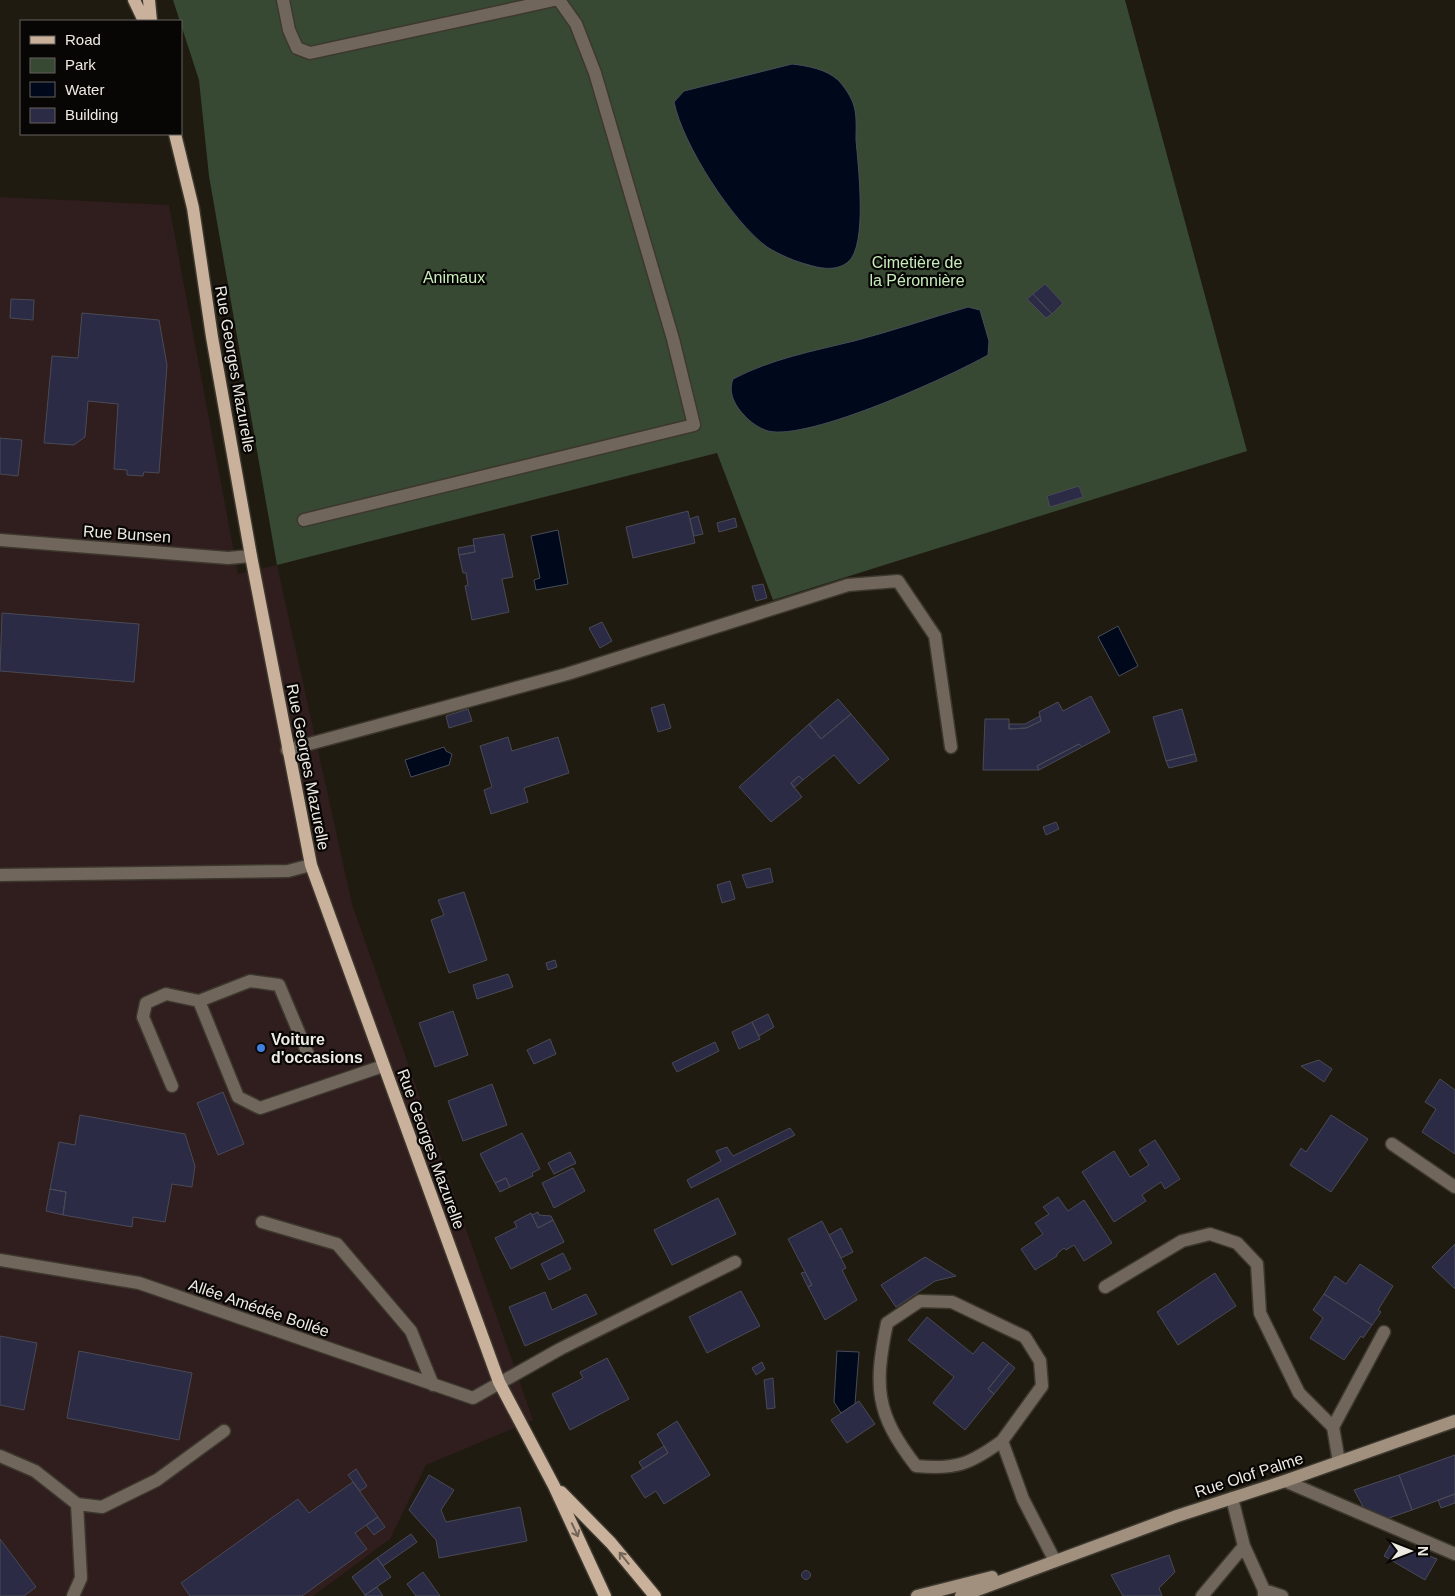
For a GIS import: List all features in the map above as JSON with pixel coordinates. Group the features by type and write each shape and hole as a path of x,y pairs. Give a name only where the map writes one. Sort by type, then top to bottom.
{"main road":[{"path":"134,0 144,20"},
{"path":"149,0 152,20"},
{"name":"Rue Georges Mazurelle","path":"175,135 193,208 212,337 287,750 310,865 499,1382 554,1486"},
{"name":"Rue Olof Palme","path":"961,1596 1177,1516 1285,1481 1455,1421"},
{"path":"554,1486 605,1596"},
{"path":"554,1486 611,1543 655,1596"},
{"name":"Rue Olof Palme","path":"917,1596 1054,1561"}],"street":[{"path":"283,0 289,30 298,48 310,53 554,0"},
{"path":"304,520 694,425 673,339 596,73 576,24 558,0"},
{"name":"Rue Bunsen","path":"0,540 228,558 251,556"},
{"path":"287,750 567,674 848,585 898,581 935,636 951,748"},
{"path":"0,875 288,871 310,865"},
{"path":"172,1086 144,1017 146,1003 166,994 199,1001 250,981 279,985 308,1054"},
{"path":"199,1001 238,1097 260,1108 383,1066"},
{"path":"1392,1144 1455,1187"},
{"path":"262,1222 337,1244 411,1331 433,1385"},
{"path":"1105,1287 1182,1240 1210,1234 1237,1243 1257,1264 1260,1313 1299,1393 1333,1427"},
{"name":"Allée Amédée Bollée","path":"0,1260 139,1283 473,1398 499,1382 735,1262"},
{"path":"920,1301 952,1302 1025,1337 1040,1361 1042,1386 1002,1441 974,1461 943,1469 916,1466 897,1441 880,1404 880,1361 887,1323 920,1301"},
{"path":"1338,1462 1333,1427 1384,1332"},
{"path":"0,1456 35,1471 77,1504 102,1507 156,1480 224,1431"},
{"path":"1002,1441 1023,1499 1054,1561"},
{"path":"1285,1481 1455,1554"},
{"path":"1232,1498 1244,1546 1264,1593 1282,1596"},
{"path":"73,1596 81,1578 77,1504"},
{"path":"1202,1596 1244,1546"}],"shaded area":[{"path":"0,197 169,205 238,574 277,565 352,904 533,1420 426,1465 390,1539 313,1596 0,1596"}],"green space":[{"name":"Cimetière de la Péronnière","path":"173,0 1125,0 1247,451 773,600 717,453 277,565 209,176 199,80 182,28 182,20 180,20"}],"water":[{"path":"792,64 816,69 833,76 848,92 855,110 860,185 860,223 854,253 848,262 839,267 819,267 793,260 767,247 753,235 725,201 698,160 679,120 674,102 684,91"},
{"path":"968,307 980,310 989,341 988,355 943,378 879,405 845,417 788,432 768,431 757,426 740,410 733,398 731,389 733,379 762,366"},
{"path":"558,530 568,584 536,590 534,580 540,578 531,536"},
{"path":"1118,626 1138,666 1119,676 1098,637"},
{"path":"444,747 446,751 452,754 449,765 411,777 405,760"},
{"path":"837,1351 859,1352 855,1404 841,1413 834,1402"}],"building":[{"path":"1045,284 1063,303 1052,314 1033,294"},
{"path":"1033,294 1052,314 1046,318 1027,299"},
{"path":"11,299 34,300 33,320 10,318"},
{"path":"82,313 159,320 167,365 159,473 144,472 143,476 127,475 127,470 114,469 118,404 88,401 85,437 74,445 44,443 52,356 78,358"},
{"path":"0,438 22,440 18,476 0,474"},
{"path":"1079,486 1083,497 1050,507 1047,496"},
{"path":"688,511 695,543 633,558 626,527"},
{"path":"698,516 703,534 694,536 690,519"},
{"path":"735,518 737,527 719,532 717,523"},
{"path":"504,534 513,577 502,579 509,612 472,620 465,586 468,585 466,573 463,573 459,555 475,552 473,539"},
{"path":"474,545 475,552 459,555 458,548"},
{"path":"763,584 767,598 756,601 752,586"},
{"path":"2,613 139,624 134,682 0,671"},
{"path":"602,622 612,641 600,648 589,628"},
{"path":"1091,696 1110,732 1082,747 1079,744 1037,766 1039,770 983,770 985,719 1009,719 1009,729 1026,728 1041,721 1039,712 1058,702 1063,711"},
{"path":"838,699 851,714 821,739 809,724"},
{"path":"664,704 671,728 658,732 651,708"},
{"path":"468,709 472,721 449,728 446,716"},
{"path":"1182,709 1195,754 1166,761 1153,717"},
{"path":"851,714 889,759 859,784 834,755 803,780 799,776 791,783 802,797 771,822 739,787 809,724 821,739"},
{"path":"1040,716 1041,721 1026,728 1009,729 1009,724 1025,724"},
{"path":"508,737 512,751 558,737 569,773 524,788 528,802 491,814 484,790 492,787 480,746"},
{"path":"1079,744 1082,747 1039,770 1037,766"},
{"path":"1195,754 1197,761 1169,768 1166,761"},
{"path":"799,776 803,780 794,788 791,783"},
{"path":"1056,822 1059,829 1046,835 1043,827"},
{"path":"770,868 773,882 747,888 742,875"},
{"path":"730,881 735,899 722,903 717,885"},
{"path":"464,892 487,960 449,973 431,920 444,915 438,900"},
{"path":"555,960 557,967 548,970 546,963"},
{"path":"508,974 513,987 477,999 473,985"},
{"path":"453,1011 468,1055 435,1067 419,1023"},
{"path":"768,1014 774,1027 759,1036 752,1022"},
{"path":"752,1022 760,1039 739,1049 732,1032"},
{"path":"550,1039 556,1054 534,1064 527,1050"},
{"path":"715,1042 719,1051 677,1072 672,1063"},
{"path":"1319,1060 1332,1069 1324,1082 1301,1066"},
{"path":"1440,1079 1455,1090 1455,1154 1422,1132 1436,1109 1425,1102"},
{"path":"492,1084 507,1125 463,1141 448,1101"},
{"path":"223,1092 244,1144 218,1155 197,1103"},
{"path":"80,1115 185,1134 195,1166 192,1187 172,1184 165,1222 133,1217 132,1227 63,1215 66,1192 50,1189 59,1142 75,1145"},
{"path":"1331,1115 1368,1139 1331,1192 1290,1165 1301,1148 1306,1152"},
{"path":"790,1128 795,1135 691,1188 687,1180 721,1161 716,1151 727,1147 733,1156"},
{"path":"522,1133 540,1169 532,1173 533,1176 510,1187 506,1178 495,1183 480,1154"},
{"path":"1155,1140 1180,1179 1165,1189 1161,1182 1142,1195 1146,1201 1114,1222 1082,1172 1114,1151 1130,1177 1149,1165 1139,1150"},
{"path":"570,1152 576,1163 554,1174 548,1163"},
{"path":"573,1168 585,1191 554,1208 542,1183"},
{"path":"506,1178 510,1187 500,1192 495,1183"},
{"path":"50,1189 66,1192 63,1215 46,1211"},
{"path":"1058,1197 1068,1211 1084,1200 1112,1243 1084,1261 1074,1245 1066,1250 1064,1248 1057,1256 1035,1270 1021,1249 1043,1234 1035,1223 1049,1214 1043,1207"},
{"path":"718,1198 736,1234 672,1265 654,1230"},
{"path":"538,1212 539,1215 551,1216 553,1220 538,1228 532,1215"},
{"path":"531,1213 538,1228 553,1220 564,1242 511,1269 495,1238 517,1227 514,1222"},
{"path":"822,1221 846,1268 842,1270 857,1300 825,1320 808,1287 812,1285 788,1239"},
{"path":"841,1228 853,1252 841,1258 829,1235"},
{"path":"1455,1244 1455,1289 1432,1267"},
{"path":"563,1253 571,1269 549,1280 541,1264"},
{"path":"925,1257 956,1276 935,1281 896,1307 881,1285"},
{"path":"1360,1264 1393,1286 1378,1310 1381,1312 1372,1325 1324,1294 1335,1276 1346,1284"},
{"path":"805,1272 812,1285 808,1287 801,1273"},
{"path":"1215,1273 1236,1306 1178,1345 1157,1312"},
{"path":"741,1291 760,1326 707,1353 689,1317"},
{"path":"545,1292 552,1310 586,1294 597,1314 525,1346 509,1307"},
{"path":"1324,1294 1372,1325 1363,1338 1361,1336 1344,1360 1310,1338 1323,1318 1313,1310"},
{"path":"927,1317 973,1354 983,1342 1009,1363 988,1389 994,1394 965,1430 933,1403 954,1377 908,1340"},
{"path":"0,1336 37,1343 24,1410 0,1405"},
{"path":"79,1351 192,1373 179,1440 67,1418"},
{"path":"607,1358 629,1399 570,1430 552,1394 583,1378 580,1372"},
{"path":"762,1362 765,1369 756,1375 752,1368"},
{"path":"1009,1363 1015,1368 994,1394 988,1389"},
{"path":"773,1378 775,1408 767,1409 764,1380"},
{"path":"859,1401 875,1424 847,1443 831,1420"},
{"path":"677,1421 710,1475 664,1504 656,1491 645,1498 631,1476 668,1453 657,1434"},
{"path":"664,1446 668,1453 643,1469 639,1462"},
{"path":"1455,1455 1455,1494 1412,1510 1399,1475"},
{"path":"356,1469 367,1486 360,1491 348,1475"},
{"path":"429,1475 454,1490 441,1510 446,1522 520,1507 527,1541 439,1558 436,1540 409,1510"},
{"path":"1399,1475 1412,1510 1386,1519 1366,1512 1354,1490"},
{"path":"353,1482 378,1517 355,1533 367,1549 302,1596 190,1596 181,1583 298,1499 309,1513"},
{"path":"1455,1494 1455,1503 1441,1508 1438,1500"},
{"path":"378,1517 385,1527 374,1535 366,1525"},
{"path":"411,1534 417,1542 383,1566 377,1558"},
{"path":"0,1539 36,1587 24,1596 0,1596"},
{"path":"1392,1542 1437,1559 1425,1580 1384,1556"},
{"path":"1169,1555 1175,1572 1159,1588 1162,1596 1123,1596 1111,1575"},
{"path":"377,1558 391,1577 365,1595 352,1577"},
{"path":"806,1570 811,1575 806,1580 801,1575"},
{"path":"423,1572 440,1596 416,1596 407,1584"},
{"path":"377,1587 383,1596 365,1596 365,1595"}],"place":[{"name":"Voiture d'occasions","path":"261,1048"}],"park label":[{"name":"Animaux","path":"454,277"}]}
